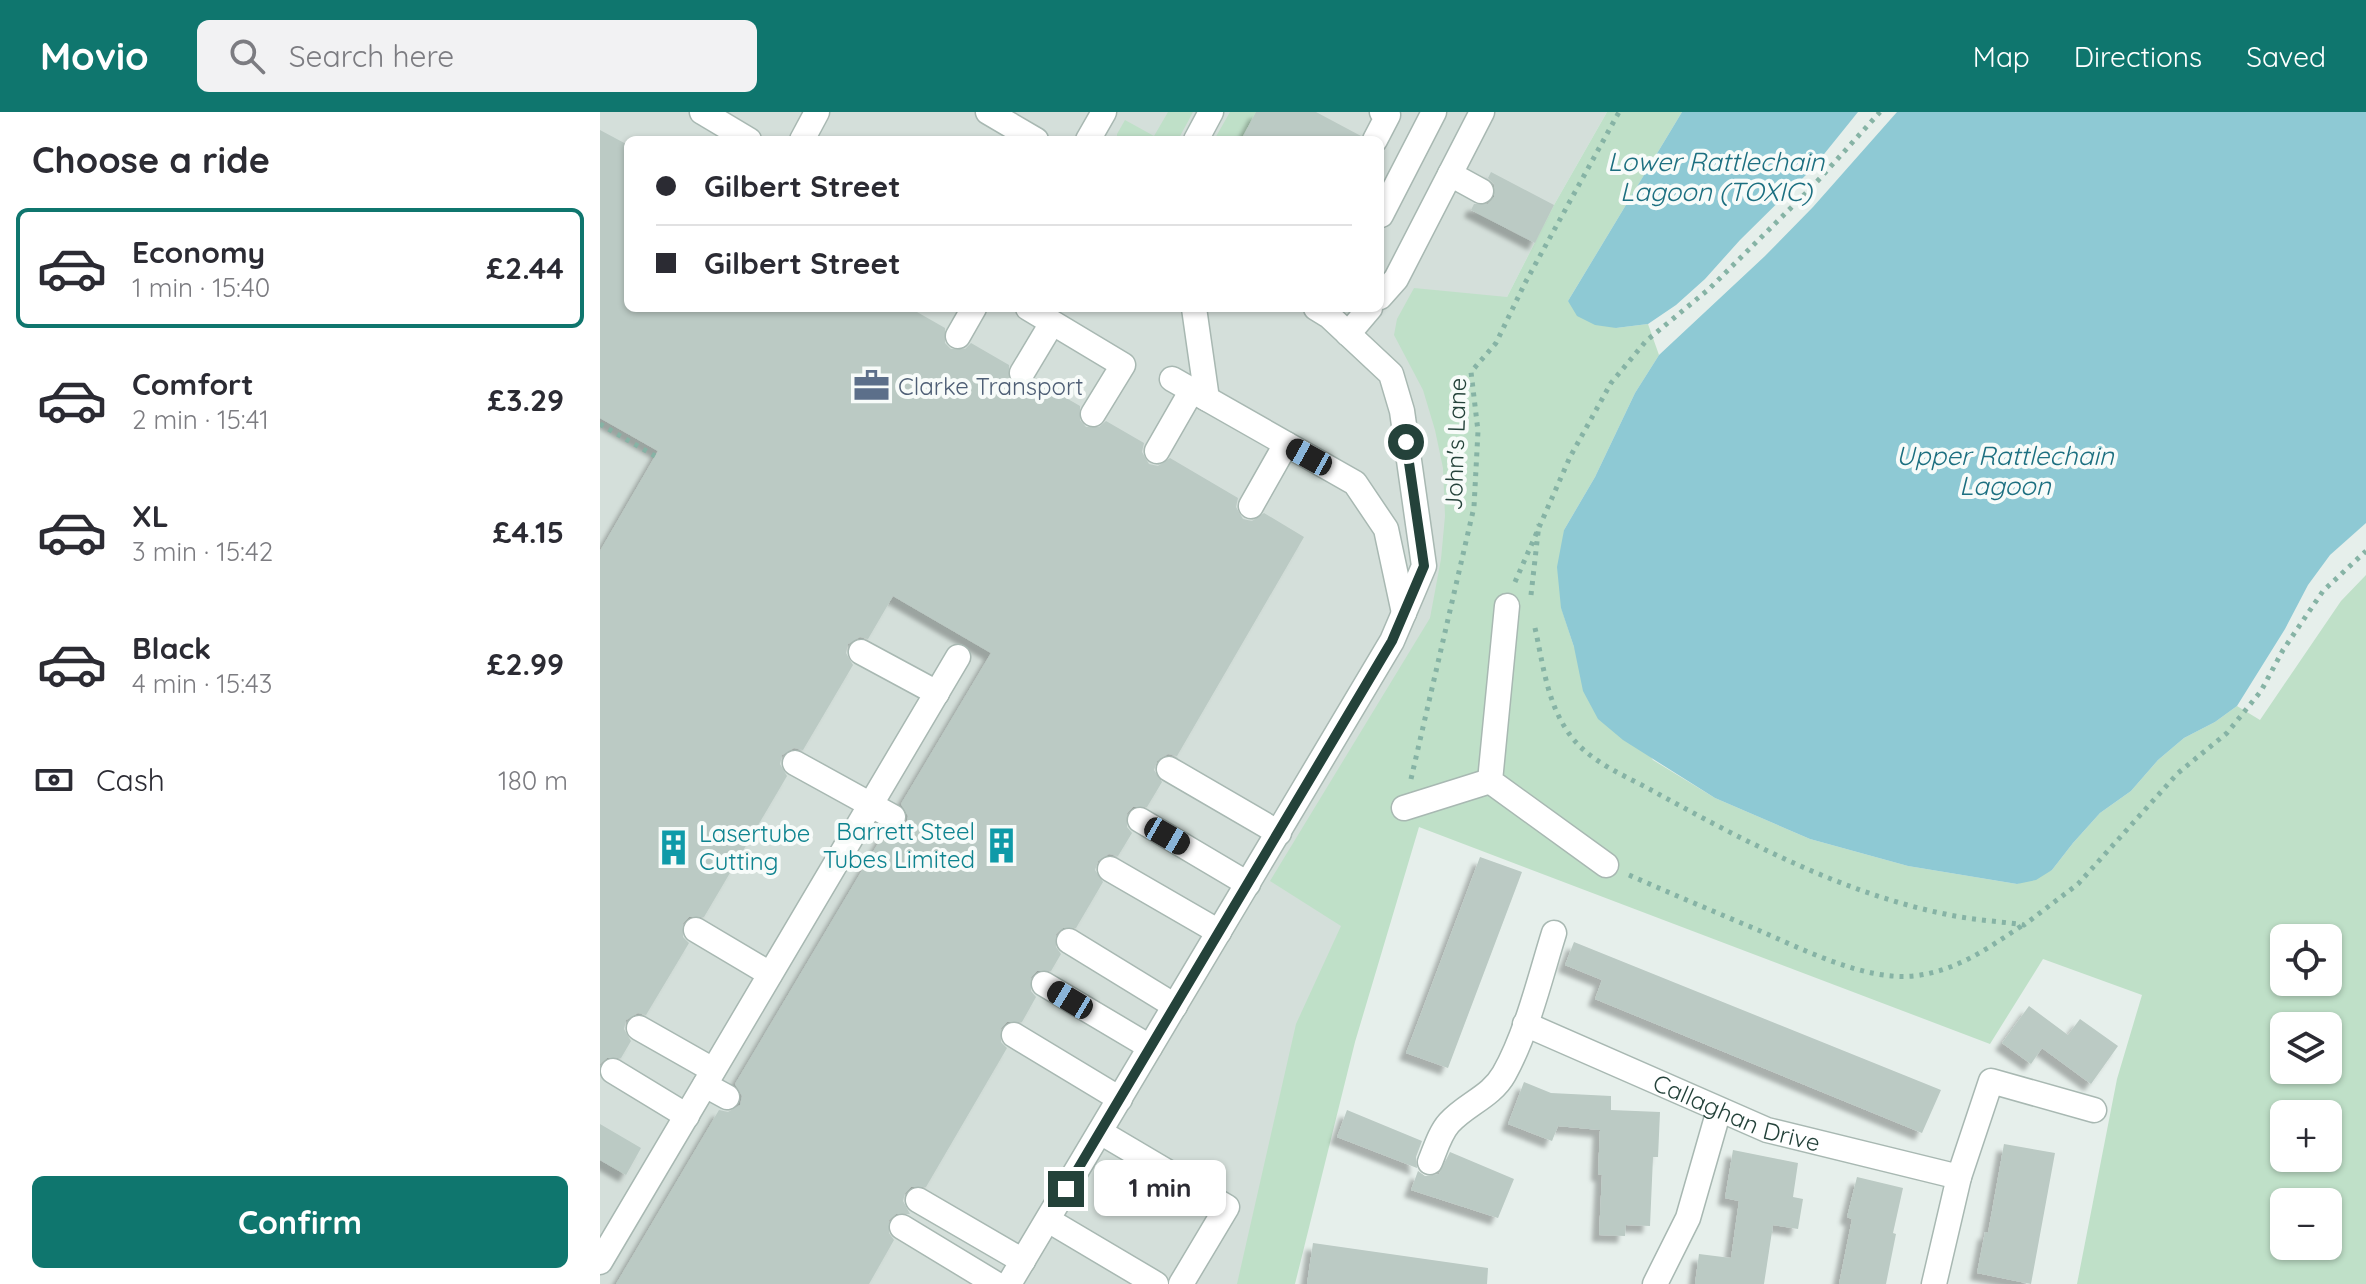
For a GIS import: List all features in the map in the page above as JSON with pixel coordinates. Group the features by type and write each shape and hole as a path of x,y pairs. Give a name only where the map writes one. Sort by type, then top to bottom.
{"street":[{"path":"702,112 736,136"},
{"path":"804,136 817,112"},
{"path":"988,112 1029,136"},
{"path":"1090,136 1104,112"},
{"path":"1198,136 1211,112"},
{"path":"1377,136 1388,115 1382,112"},
{"path":"1384,209 1434,112"},
{"path":"1384,292 1396,279 1482,112"},
{"path":"1450,174 1481,191"},
{"path":"958,336 972,312"},
{"path":"1034,312 1123,365 1093,414"},
{"path":"1157,451 1190,389 1194,312"},
{"path":"1009,1284 1392,641 1424,566 1402,411 1391,374 1322,312"},
{"path":"1348,334 1367,312"},
{"path":"1022,373 1052,323"},
{"path":"1190,389 1355,483 1386,529 1404,613"},
{"path":"1251,506 1286,444"},
{"path":"1490,781 1507,606"},
{"path":"861,652 937,693"},
{"path":"600,1262 958,657"},
{"path":"795,763 893,817"},
{"path":"1169,769 1279,833"},
{"path":"1404,808 1490,781"},
{"path":"1490,781 1606,865"},
{"path":"1140,820 1248,884"},
{"path":"1110,869 1219,932"},
{"path":"696,930 770,974"},
{"path":"1430,1162 1446,1126 1489,1094 1504,1074 1525,1024 1554,933"},
{"path":"1069,941 1175,1006"},
{"path":"1044,984 1150,1047"},
{"name":"Callaghan Drive","path":"1525,1024 1767,1130 1959,1177"},
{"path":"639,1028 709,1078 727,1097"},
{"path":"1014,1035 1120,1099"},
{"path":"613,1071 687,1116"},
{"path":"1934,1284 1959,1177 1991,1081 2094,1110"},
{"path":"1655,1284 1688,1218 1719,1110"},
{"path":"1100,1132 1227,1207 1181,1284"},
{"path":"918,1200 1023,1261"},
{"path":"1048,1220 1156,1284"},
{"path":"902,1227 996,1284"}],"path":[{"name":"John's Lane","path":"1404,808 1474,507 1478,431 1471,372 1496,343 1525,283 1619,112"},
{"path":"1507,606 1517,575 1570,457 1611,383 1646,341 1709,289 1813,186 1880,112"},
{"path":"600,424 655,456"},
{"path":"1533,610 1531,595 1539,524"},
{"path":"1606,865 1798,948 1871,973 1912,976 1947,969 1977,955 2024,925 2078,884 2178,773 2227,733 2261,691 2283,650 2323,591 2366,551"},
{"path":"1534,625 1553,706 1569,735 1589,755 1730,832 1807,868 1878,896 1945,915 2024,925"}],"shaded area":[{"path":"600,112 1607,112 1554,205 1507,297 1267,1284 600,1284"}],"green space":[{"path":"1168,112 1193,112 1180,136 1154,136"},
{"path":"1230,112 1256,112 1243,136 1216,136"},
{"path":"1607,112 1682,112 1568,301 1616,328 1648,324 1659,355 1635,393 1595,477 1564,530 1561,607 1574,647 1653,760 1715,798 1810,839 1908,866 2017,884 2052,870 2100,813 2131,791 2158,760 2184,738 2237,706 2260,720 2341,601 2366,575 2366,1284 2077,1284 2117,1079 2142,995 2043,959 1990,1044 1419,827 1355,1042 1295,1284 1237,1284 1296,1024 1341,926 1270,881 1430,618 1441,559 1445,516 1443,468 1423,390 1394,335 1397,319 1414,288 1507,297 1554,205"},
{"path":"1125,120 1154,136 1117,136"}],"water":[{"name":"Lower Rattlechain Lagoon (TOXIC)","path":"1682,112 1858,112 1812,169 1676,305 1648,324 1616,328 1595,325 1577,316 1568,301"},
{"name":"Upper Rattlechain Lagoon","path":"1897,112 2366,112 2366,523 2330,555 2308,585 2285,629 2237,706 2184,738 2158,760 2131,791 2100,813 2052,870 2036,880 2017,884 1908,866 1810,839 1715,798 1623,740 1598,719 1583,691 1574,647 1561,608 1557,567 1564,530 1595,477 1635,393 1659,355 1813,207"}],"building":[{"path":"1256,112 1316,112 1361,136 1243,136"},
{"path":"600,130 624,143 624,312 917,312 945,328 945,343 951,349 965,349 971,343 1009,365 1009,380 1015,386 1029,386 1035,380 1080,406 1080,420 1086,427 1099,427 1106,421 1144,443 1142,452 1149,464 1158,466 1170,458 1238,498 1236,507 1243,519 1252,521 1264,513 1304,537 1177,756 1168,754 1157,761 1154,770 1162,782 1147,807 1133,807 1127,813 1127,827 1132,833 1118,856 1109,854 1098,861 1095,870 1103,882 1076,928 1063,928 1056,934 1056,947 1061,954 1051,971 1037,971 1031,977 1031,991 1036,997 1022,1022 1007,1022 1001,1028 1001,1042 1007,1048 926,1187 911,1187 905,1193 903,1201 910,1214 896,1214 889,1220 889,1233 894,1240 869,1284 616,1284 719,1110 728,1112 740,1105 742,1096 735,1084 886,830 894,832 906,825 908,816 901,804 991,653 893,596 868,639 860,637 848,644 846,653 853,665 803,750 794,748 782,755 780,764 787,776 704,917 689,917 683,923 683,937 689,943 646,1015 638,1013 626,1020 624,1029 631,1041 621,1058 607,1058 600,1064 600,551 658,451 600,418"},
{"path":"1491,172 1554,205 1535,243 1471,210 1474,204 1488,204 1494,197 1494,184 1488,178"},
{"path":"1480,857 1522,872 1448,1068 1406,1053"},
{"path":"1574,942 1941,1090 1922,1133 1595,999 1602,980 1565,965"},
{"path":"2029,1006 2068,1035 2080,1019 2118,1046 2091,1084 2042,1048 2031,1064 2002,1043"},
{"path":"1524,1082 1551,1093 1611,1096 1611,1110 1660,1112 1658,1157 1653,1157 1650,1226 1626,1225 1625,1236 1599,1235 1602,1175 1598,1174 1600,1130 1558,1126 1552,1141 1508,1124"},
{"path":"1347,1110 1422,1141 1416,1157 1417,1168 1337,1137"},
{"path":"600,1124 641,1148 626,1175 600,1160"},
{"path":"2004,1144 2055,1153 2031,1284 1977,1273 1985,1232 1988,1233"},
{"path":"1733,1150 1798,1163 1793,1197 1803,1199 1798,1229 1773,1225 1764,1284 1695,1284 1699,1254 1731,1258 1739,1201 1725,1198"},
{"path":"1450,1152 1514,1179 1498,1218 1411,1190 1418,1171 1425,1176 1439,1174"},
{"path":"1857,1177 1903,1188 1886,1284 1839,1284 1852,1219 1847,1217"},
{"path":"1313,1243 1488,1268 1487,1284 1307,1284"}],"place":[{"name":"Clarke Transport","path":"872,386"},
{"name":"Barrett Steel Tubes Limited","path":"1001,845"},
{"name":"Lasertube Cutting","path":"673,847"}],"route":[{"path":"1066,1189 1392,641 1424,566 1406,442"}]}
